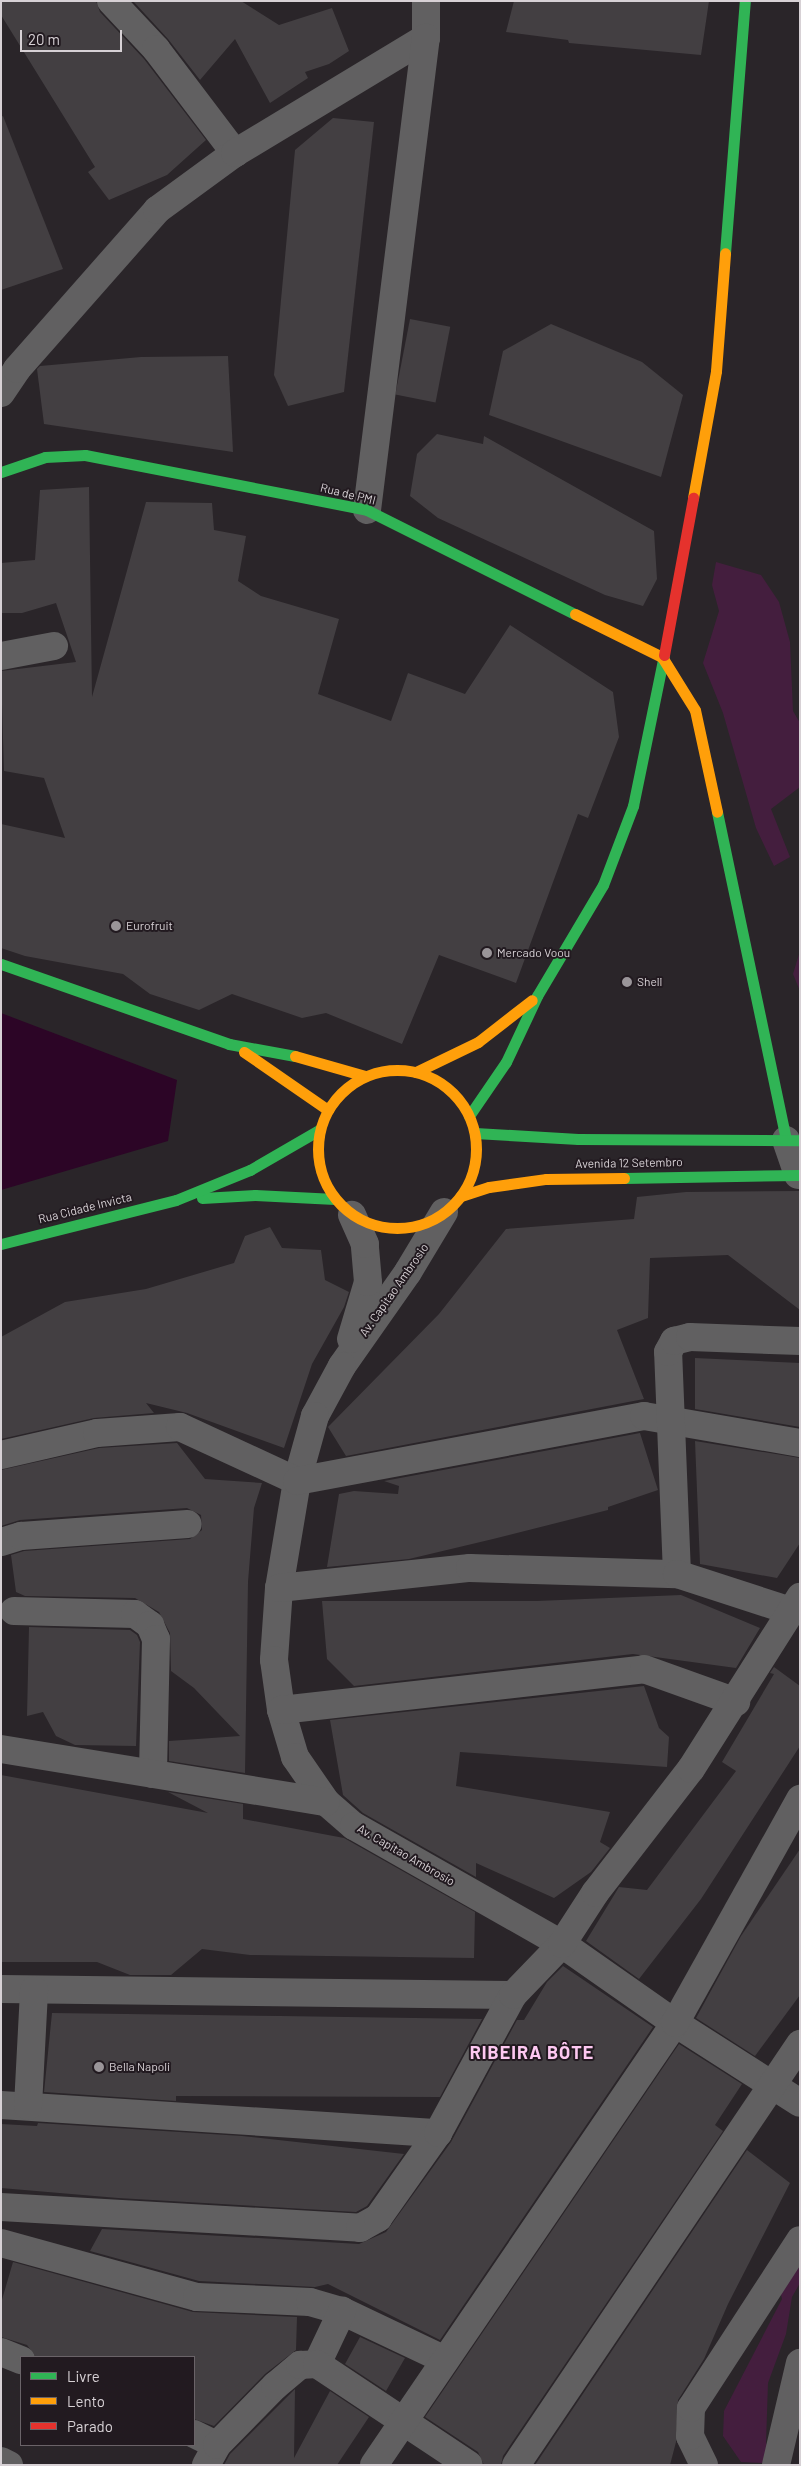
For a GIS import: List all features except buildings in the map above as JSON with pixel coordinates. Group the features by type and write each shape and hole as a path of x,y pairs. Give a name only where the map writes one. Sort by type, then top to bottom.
{"main road":[{"path":"469,1116 506,1062 537,996 604,885 633,806 646,755 662,657 716,371 745,1"},
{"name":"Rua de PMI","path":"1,472 45,457 85,455 367,510 662,657"},
{"path":"662,657 695,710 793,1140"},
{"path":"1,964 230,1044 299,1056 365,1076"},
{"path":"416,1072 478,1042 506,1023 537,996"},
{"path":"230,1044 280,1074 328,1110"},
{"path":"391,1070 416,1072 438,1082 456,1096 469,1116 475,1133 476,1155 471,1176 453,1204 423,1224 399,1228 375,1225 343,1207 322,1178 317,1154 319,1130 328,1110 344,1090 365,1076 391,1070"},
{"name":"Rua Cidade Invicta","path":"1,1244 176,1200 250,1170 319,1130"},
{"name":"Avenida 12 Setembro","path":"475,1133 578,1139 793,1140"},
{"name":"Avenida 12 Setembro","path":"453,1204 489,1187 546,1179 799,1175"},
{"name":"Rua Cidade Invicta","path":"176,1200 255,1195 343,1207"}],"street":[{"path":"110,1 156,49 235,153"},
{"path":"367,510 426,38 426,1"},
{"path":"1,393 17,368 157,210 235,153 426,38"},
{"path":"1,656 54,646"},
{"path":"793,1140 799,1175"},
{"name":"Av. Capitao Ambrosio","path":"453,1204 342,1366 314,1416 297,1481 279,1588 274,1660 281,1710 296,1757 326,1802 354,1826 562,1944 675,2023 800,2103"},
{"name":"Av. Capitao Ambrosio","path":"342,1366 368,1282 365,1244 343,1207"},
{"path":"677,1574 672,1421 666,1370 668,1352 674,1341 690,1337 800,1341"},
{"path":"1,1455 97,1433 180,1427 297,1481 644,1416 800,1443"},
{"path":"1,1542 20,1536 188,1524"},
{"path":"1,2207 360,2228 378,2218 438,2133 513,1995 562,1944 595,1893 691,1769 736,1702 795,1604 677,1574 470,1568 279,1588"},
{"path":"14,1611 134,1614 150,1625 156,1639 152,1774"},
{"path":"281,1710 644,1669 736,1702"},
{"path":"1,1749 326,1802"},
{"path":"374,2465 675,2023 800,1799"},
{"path":"1,1989 513,1995"},
{"path":"34,1990 14,2106 438,2133"},
{"path":"516,2465 800,2044"},
{"path":"704,2465 690,2436 691,2408 800,2240"},
{"path":"1,2242 198,2297 310,2302 342,2311 445,2360"},
{"path":"317,2364 342,2311"},
{"path":"1,2352 20,2360"},
{"path":"776,2465 800,2363"},
{"path":"206,2448 300,2366 317,2364 468,2465"},
{"path":"1,2461 9,2465"}],"shaded area":[{"path":"716,562 761,575 779,602 790,642 793,711 800,723 800,787 771,809 790,857 774,866 756,828 723,713 703,663 719,611 712,585"},
{"path":"800,951 800,991 793,974"},
{"path":"1,1013 177,1080 168,1141 1,1190"},
{"path":"800,2253 800,2283 792,2297 786,2334 768,2383 766,2443 772,2456 762,2463 741,2462 723,2436 724,2411 782,2299 776,2271"}],"traffic: fast":[{"path":"725,253 745,1"},
{"path":"1,472 45,457 85,455 367,510 575,614"},
{"path":"469,1116 506,1062 537,996 603,885 633,806 664,655"},
{"path":"717,812 786,1140"},
{"path":"1,964 229,1044 295,1056"},
{"path":"1,1244 176,1200 250,1170 319,1130"},
{"path":"475,1133 578,1139 800,1140"},
{"path":"624,1178 800,1175"},
{"path":"202,1198 255,1195 335,1199"}],"traffic: slow":[{"path":"693,498 716,371 725,253"},
{"path":"575,614 662,657 695,710 717,812"},
{"path":"416,1072 478,1042 532,1000"},
{"path":"244,1052 328,1110"},
{"path":"295,1056 365,1076"},
{"path":"397,1070 427,1076 441,1083 453,1093 463,1105 470,1119 476,1149 470,1179 463,1193 453,1205 441,1215 427,1222 397,1228 367,1222 353,1215 341,1205 331,1193 324,1179 318,1149 324,1119 331,1105 341,1093 353,1083 367,1076 397,1070"},
{"path":"461,1196 489,1187 546,1179 624,1178"}],"traffic: jam":[{"path":"664,655 693,498"}],"place":[{"name":"Eurofruit","path":"116,926"},
{"name":"Mercado Voou","path":"487,953"},
{"name":"Shell","path":"627,982"},
{"name":"Bella Napoli","path":"99,2067"}],"district":[{"name":"RIBEIRA BÔTE","path":"532,2052"}]}
